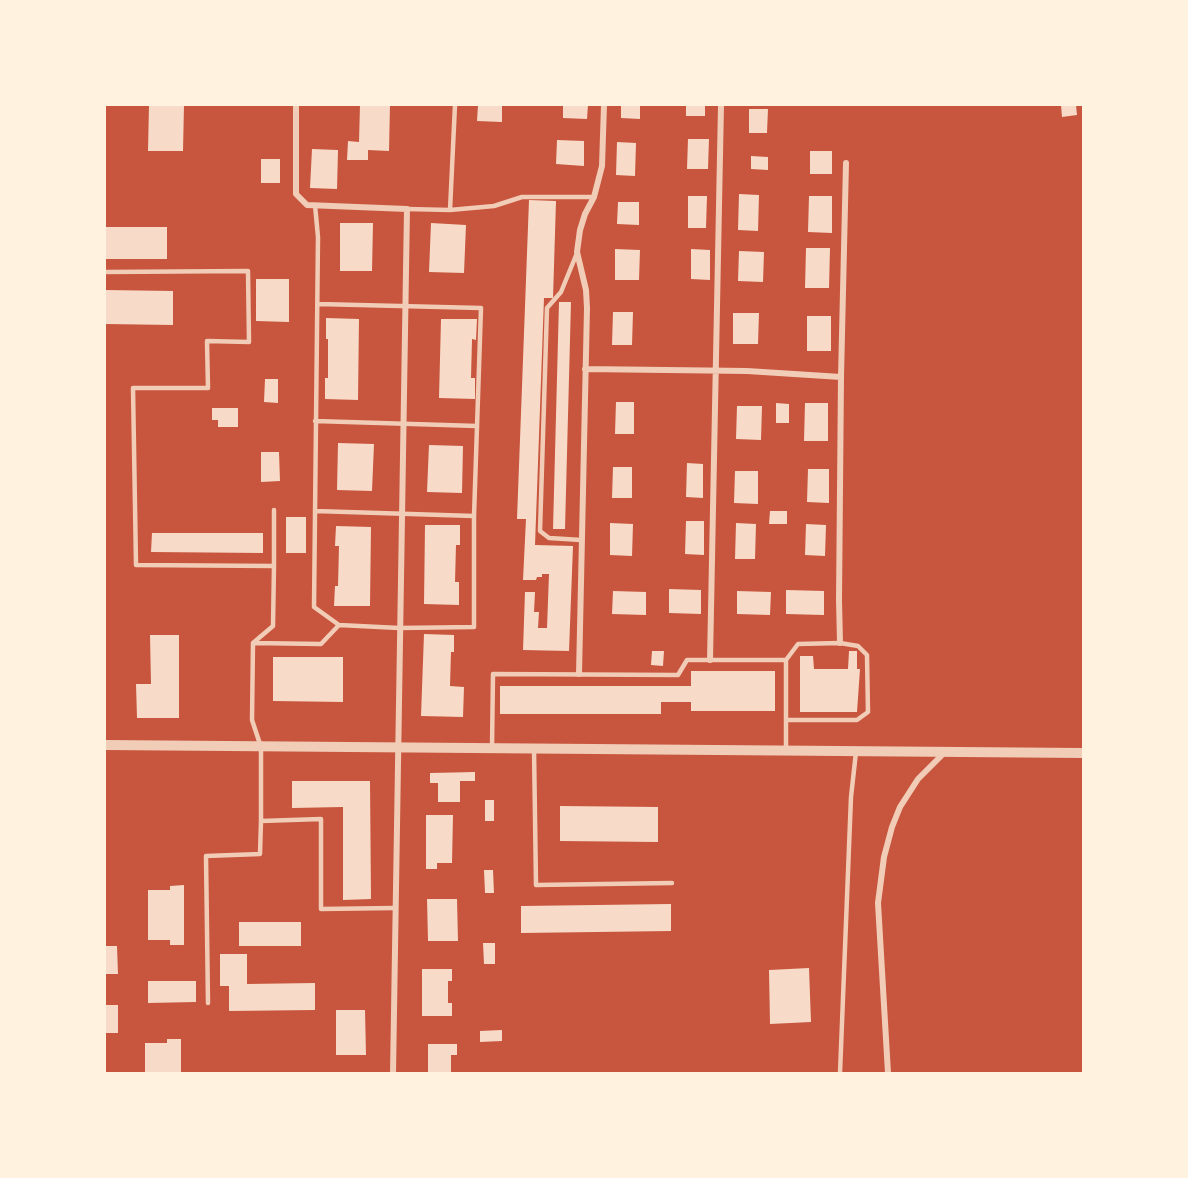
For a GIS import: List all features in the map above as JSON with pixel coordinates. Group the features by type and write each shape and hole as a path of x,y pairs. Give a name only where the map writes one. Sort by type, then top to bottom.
{"street":[{"path":"296,105 296,194 307,205 407,209 393,1073"},
{"path":"579,674 586,290 577,252 580,230 594,197 602,166 603,105"},
{"path":"710,660 721,105"},
{"path":"840,643 838,600 846,164"},
{"path":"585,369 747,371 841,377"},
{"path":"105,745 856,750 943,754 1083,753"},
{"path":"888,1073 878,903 884,857 891,827 900,807 918,779 943,754"}],"lane":[{"path":"450,210 455,105"},
{"path":"407,209 450,210 494,206 522,197 594,197"},
{"path":"315,205 318,237 318,304 314,607 339,625 399,628 474,627 474,516 481,308 318,304"},
{"path":"577,252 561,292 547,308 540,531 549,538 581,540"},
{"path":"105,272 248,271 249,342 207,342 208,388 133,388 136,565 274,566"},
{"path":"315,421 477,426"},
{"path":"208,1003 206,856 260,855 261,747 252,720 253,643 273,626 274,510"},
{"path":"315,511 474,516"},
{"path":"253,643 321,644 339,625"},
{"path":"786,720 857,720 868,712 867,655 858,646 840,643 798,644 786,660 786,720 786,750"},
{"path":"492,748 493,674 678,675 687,660 786,660"},
{"path":"534,749 536,885 672,883"},
{"path":"840,1073 851,796 856,750"},
{"path":"261,821 321,819 321,909 395,908"}],"building":[{"path":"149,105 184,105 183,151 148,151"},
{"path":"360,105 390,105 389,151 368,150 368,160 347,160 348,141 359,142"},
{"path":"478,105 502,105 502,122 477,121"},
{"path":"563,105 588,105 587,119 563,118"},
{"path":"621,105 640,105 640,119 621,118"},
{"path":"686,105 705,105 705,116 686,116"},
{"path":"1061,105 1076,105 1077,115 1062,117"},
{"path":"749,109 768,109 767,133 749,133"},
{"path":"688,139 709,139 708,169 687,169"},
{"path":"557,140 584,141 584,166 556,164"},
{"path":"617,142 636,143 635,176 616,175"},
{"path":"312,149 338,150 337,189 310,188"},
{"path":"810,151 832,151 832,174 810,174"},
{"path":"751,156 768,157 768,170 751,169"},
{"path":"261,159 280,159 280,183 261,183"},
{"path":"739,194 759,195 758,231 738,230"},
{"path":"688,196 707,196 706,228 688,228"},
{"path":"809,196 832,196 832,233 808,232"},
{"path":"529,200 556,201 553,298 544,298 535,545 573,546 569,651 523,650 525,592 535,592 534,612 539,612 538,628 547,628 549,574 542,574 542,577 537,577 536,580 523,580 526,519 517,519"},
{"path":"618,202 639,202 639,225 617,224"},
{"path":"340,223 373,223 372,271 340,271"},
{"path":"431,223 466,225 464,273 429,272"},
{"path":"105,227 167,227 167,259 105,259"},
{"path":"806,248 830,248 829,288 805,288"},
{"path":"615,249 640,250 639,280 615,280"},
{"path":"691,249 710,250 710,280 691,279"},
{"path":"739,251 764,252 763,282 738,281"},
{"path":"256,279 289,279 289,322 256,321"},
{"path":"105,290 173,291 173,325 105,324"},
{"path":"559,302 571,302 565,529 553,529"},
{"path":"613,312 633,312 632,345 612,345"},
{"path":"733,313 759,313 758,344 733,344"},
{"path":"807,316 831,316 831,351 807,351"},
{"path":"326,318 359,319 358,400 325,399 325,378 328,378"},
{"path":"441,319 477,319 476,340 472,339 471,378 475,378 475,399 439,398"},
{"path":"265,379 278,379 278,403 264,402"},
{"path":"616,402 634,402 634,434 615,434"},
{"path":"776,403 789,404 789,423 776,423"},
{"path":"805,403 828,403 828,441 804,441"},
{"path":"737,406 762,406 761,440 736,439"},
{"path":"212,408 238,408 238,427 218,427 218,420 212,420"},
{"path":"338,443 374,444 372,491 337,490"},
{"path":"429,445 463,446 462,493 427,492"},
{"path":"261,452 279,452 280,481 261,482"},
{"path":"687,463 703,464 703,498 686,497"},
{"path":"613,467 632,467 632,498 612,498"},
{"path":"808,469 829,469 829,503 807,502"},
{"path":"735,471 758,471 758,504 734,503"},
{"path":"770,511 787,511 787,524 769,524"},
{"path":"286,517 306,517 306,553 286,553"},
{"path":"686,521 704,521 704,555 685,554"},
{"path":"610,523 633,524 632,556 610,555"},
{"path":"736,523 756,524 755,559 735,559"},
{"path":"806,524 826,525 825,556 805,555"},
{"path":"425,525 460,525 460,545 456,545 455,582 459,582 459,605 424,604"},
{"path":"336,526 371,527 370,606 334,606 335,586 338,586 339,546 335,546"},
{"path":"152,533 263,533 263,553 151,552"},
{"path":"669,589 701,590 701,614 669,613"},
{"path":"786,590 824,591 824,615 786,614"},
{"path":"613,591 646,592 646,615 612,614"},
{"path":"737,591 771,592 770,615 737,614"},
{"path":"424,634 454,635 450,686 464,687 463,717 421,716"},
{"path":"150,635 179,635 179,718 137,718 136,684 151,684"},
{"path":"652,651 664,651 663,666 651,665"},
{"path":"849,651 857,651 857,669 860,669 857,712 800,712 800,656 813,656 814,669 848,669"},
{"path":"273,657 343,657 343,702 273,701"},
{"path":"691,671 775,671 775,711 691,711 691,702 661,702 661,714 500,714 500,686 691,686"},
{"path":"475,772 475,781 460,781 460,802 438,802 438,783 430,783 430,773"},
{"path":"292,781 370,781 371,899 343,900 343,807 292,808"},
{"path":"485,800 494,800 494,821 485,821"},
{"path":"560,806 658,807 658,842 560,841"},
{"path":"426,815 453,815 452,863 437,863 437,869 426,869"},
{"path":"484,870 493,870 494,893 485,893"},
{"path":"184,885 184,945 170,945 170,940 148,940 148,890 170,890 170,886"},
{"path":"427,899 457,899 458,941 428,941"},
{"path":"671,904 671,931 521,933 521,906"},
{"path":"239,922 301,922 301,946 239,946"},
{"path":"483,943 495,943 495,964 484,964"},
{"path":"105,946 117,946 118,974 105,974"},
{"path":"220,954 247,954 247,984 315,983 315,1010 229,1011 229,986 220,986"},
{"path":"809,968 811,1022 770,1024 769,970"},
{"path":"422,969 452,969 452,981 448,981 448,1003 452,1003 452,1016 422,1016"},
{"path":"148,981 196,981 196,1002 148,1003"},
{"path":"105,1005 118,1005 118,1033 105,1033"},
{"path":"336,1010 365,1010 366,1055 336,1055"},
{"path":"502,1030 502,1041 480,1042 480,1031"},
{"path":"167,1039 181,1039 181,1073 145,1073 145,1043 167,1043"},
{"path":"428,1044 457,1044 457,1055 451,1055 451,1073 428,1073"}]}
